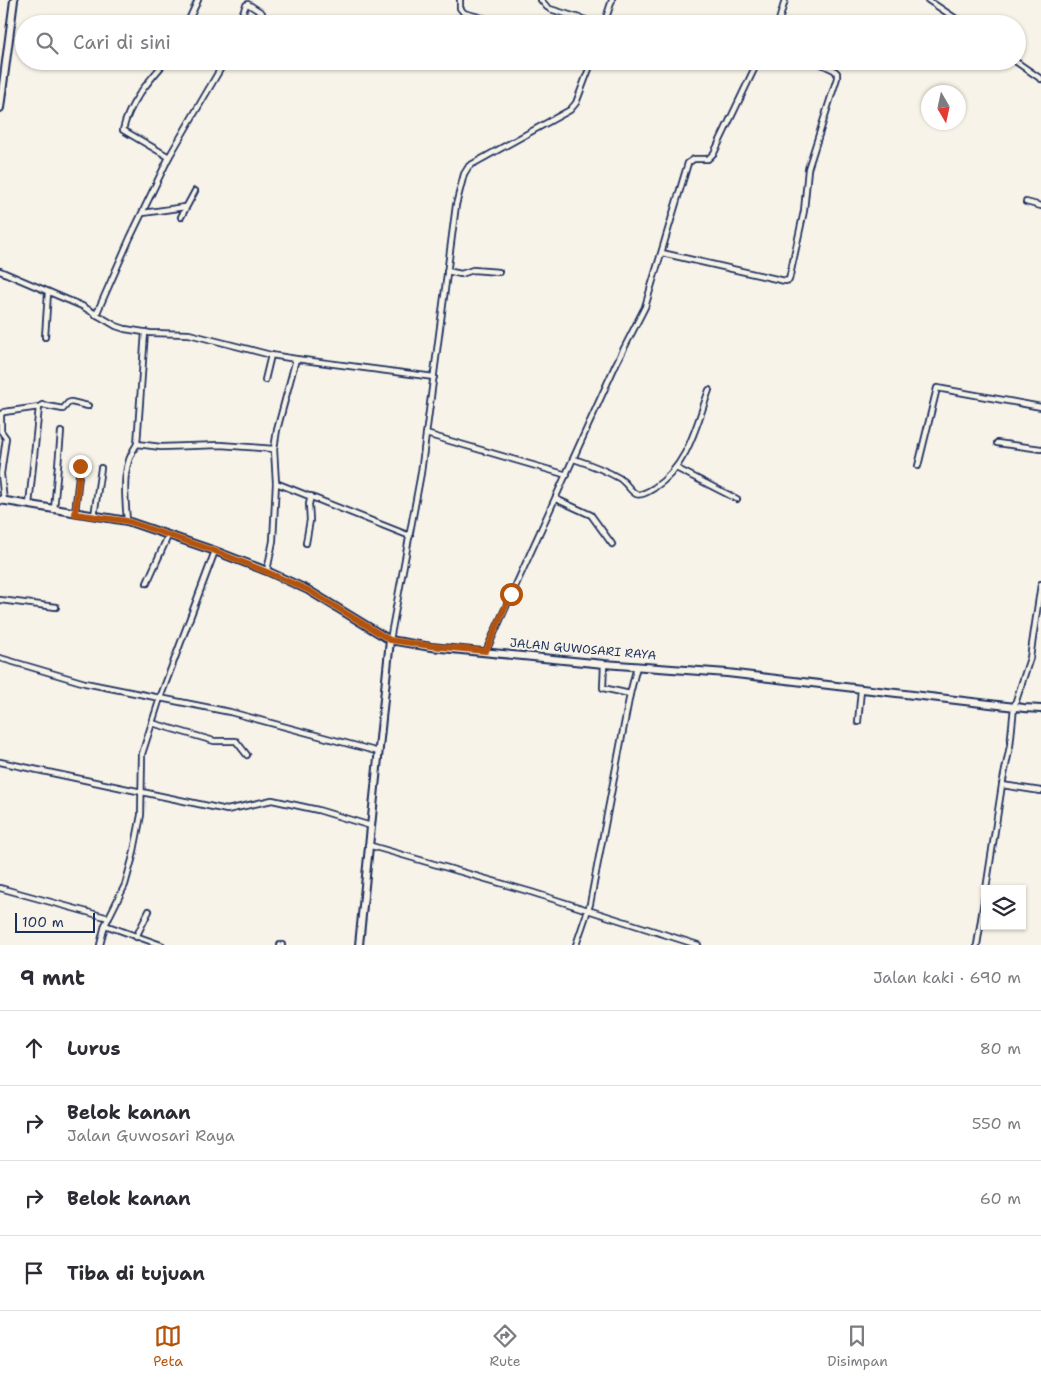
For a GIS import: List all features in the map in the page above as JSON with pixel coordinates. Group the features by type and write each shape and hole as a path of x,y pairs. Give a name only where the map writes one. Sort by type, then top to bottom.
{"street":[{"path":"0,108 14,0"},
{"path":"191,15 198,0"},
{"path":"460,0 460,8 464,13 471,15"},
{"path":"541,0 546,7 570,15"},
{"path":"607,15 612,0"},
{"path":"781,15 785,0"},
{"path":"928,0 950,15"},
{"path":"242,15 248,4 262,13 261,15"},
{"path":"1026,69 1041,79"},
{"path":"159,70 140,93 131,108 123,130 169,157"},
{"path":"96,315 169,157 220,70"},
{"path":"359,945 390,640 410,536 426,434 456,205 467,169 503,146 570,110 576,102 589,70"},
{"path":"486,651 616,364 645,307 688,163 694,159 708,159 714,153 754,70"},
{"path":"662,253 788,280 804,211 808,169 837,78 837,73 834,70"},
{"path":"181,217 195,191"},
{"path":"1026,202 1041,206"},
{"path":"143,213 185,207"},
{"path":"447,271 461,274 474,270 499,272"},
{"path":"0,271 82,306 116,326 125,329 189,334 271,355 434,377"},
{"path":"45,338 48,292"},
{"path":"127,521 125,476 130,454 137,444 145,332"},
{"path":"265,380 271,355"},
{"path":"267,572 273,541 276,483 274,449 277,430 296,359"},
{"path":"918,466 936,391 939,388 1041,407"},
{"path":"574,459 596,466 620,478 636,493 641,494 660,484 676,468 687,453 709,390"},
{"path":"2,501 1,474 6,438 1,431 1,414 42,405 63,409 71,402 88,406"},
{"path":"29,505 39,407"},
{"path":"54,510 61,432"},
{"path":"426,434 566,475"},
{"path":"997,443 1041,449"},
{"path":"137,444 170,448 220,445 274,449"},
{"path":"75,514 80,466"},
{"path":"94,517 101,468"},
{"path":"676,468 736,498"},
{"path":"276,483 410,536"},
{"path":"306,543 310,520 309,504 311,496"},
{"path":"556,499 589,514 612,544"},
{"name":"JALAN GUWOSARI RAYA","path":"2,501 127,521 215,551 308,590 390,640 604,664 727,673 861,690 1041,709"},
{"path":"147,583 168,536"},
{"path":"100,945 106,925 125,885 133,856 141,815 141,761 152,723 215,551"},
{"path":"987,885 1010,746 1014,707 1030,658 1041,584"},
{"path":"0,600 56,607"},
{"path":"0,658 85,683 230,712 380,752"},
{"path":"604,664 603,688 630,694"},
{"path":"576,945 588,911 637,666"},
{"path":"858,722 861,690"},
{"path":"152,723 214,741 236,741 247,755"},
{"path":"0,762 228,810 272,800 318,810 371,826"},
{"path":"1002,785 1041,791"},
{"path":"368,845 531,892 698,945"},
{"path":"0,888 109,918"},
{"path":"136,937 149,911"},
{"path":"977,945 981,920"},
{"path":"106,925 162,945"}],"route":[{"path":"80,466 75,514 127,521 215,551 308,590 390,640 486,651 511,594"}]}
